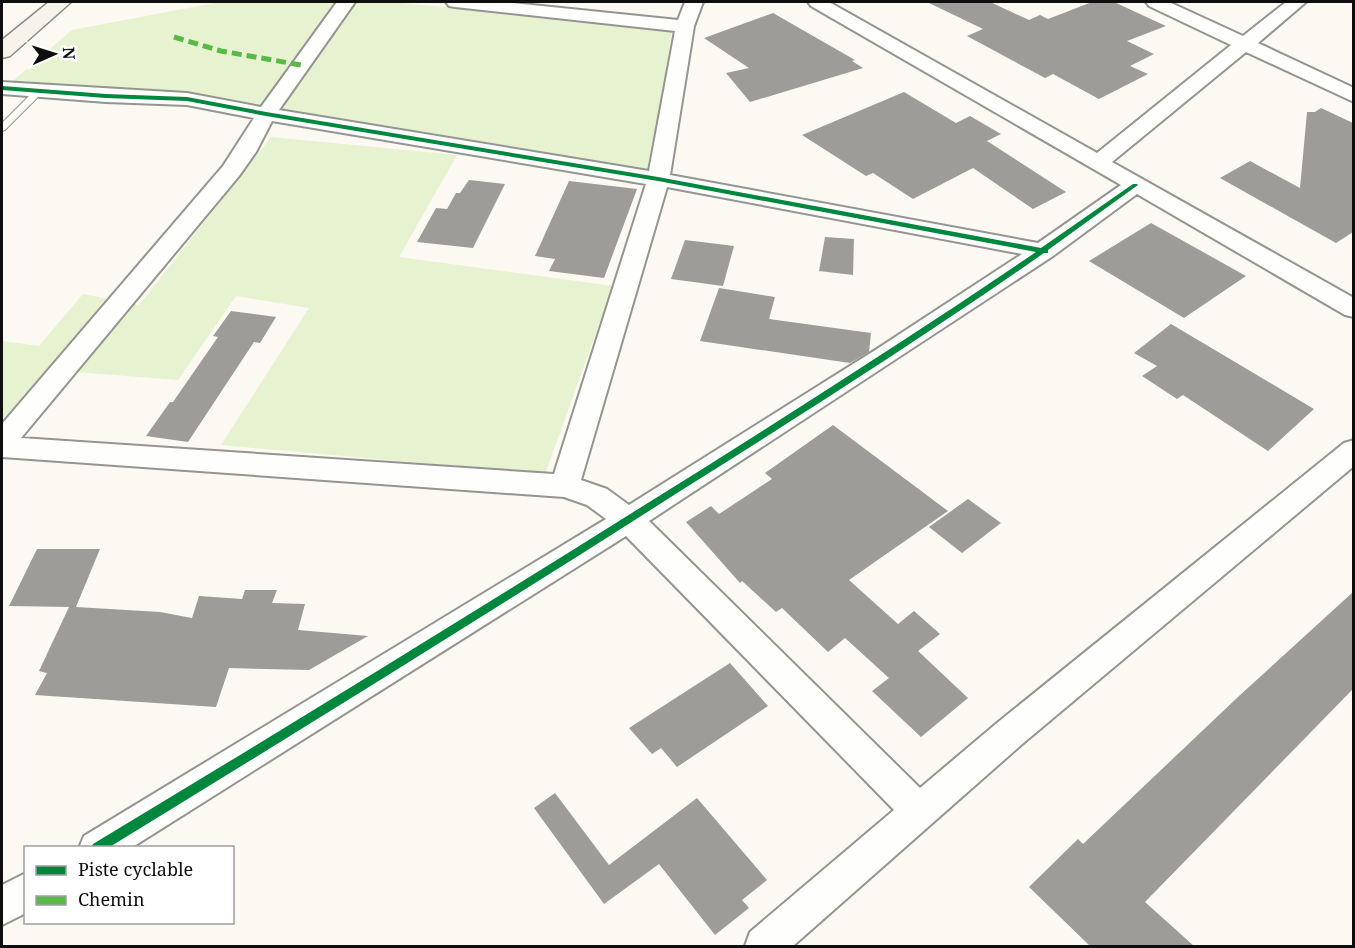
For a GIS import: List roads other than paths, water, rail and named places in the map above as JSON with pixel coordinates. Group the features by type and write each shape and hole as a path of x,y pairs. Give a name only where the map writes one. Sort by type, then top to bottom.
{"main road":[{"path":"2,51 61,2"}],"street":[{"path":"2,442 231,171 245,152 266,114 345,2"},
{"path":"455,2 685,26"},
{"path":"566,486 658,179 685,26 694,2"},
{"path":"817,2 1353,309"},
{"path":"1155,2 1353,96"},
{"path":"1097,163 1297,2"},
{"path":"2,88 187,99 658,179 1045,251"},
{"path":"100,846 629,520 934,325 1045,251 1135,185"},
{"path":"2,447 566,486 597,497 629,520 920,812"},
{"path":"764,946 1009,734 1353,450"},
{"path":"2,906 24,892"}],"lane":[{"path":"2,128 39,91"}]}
